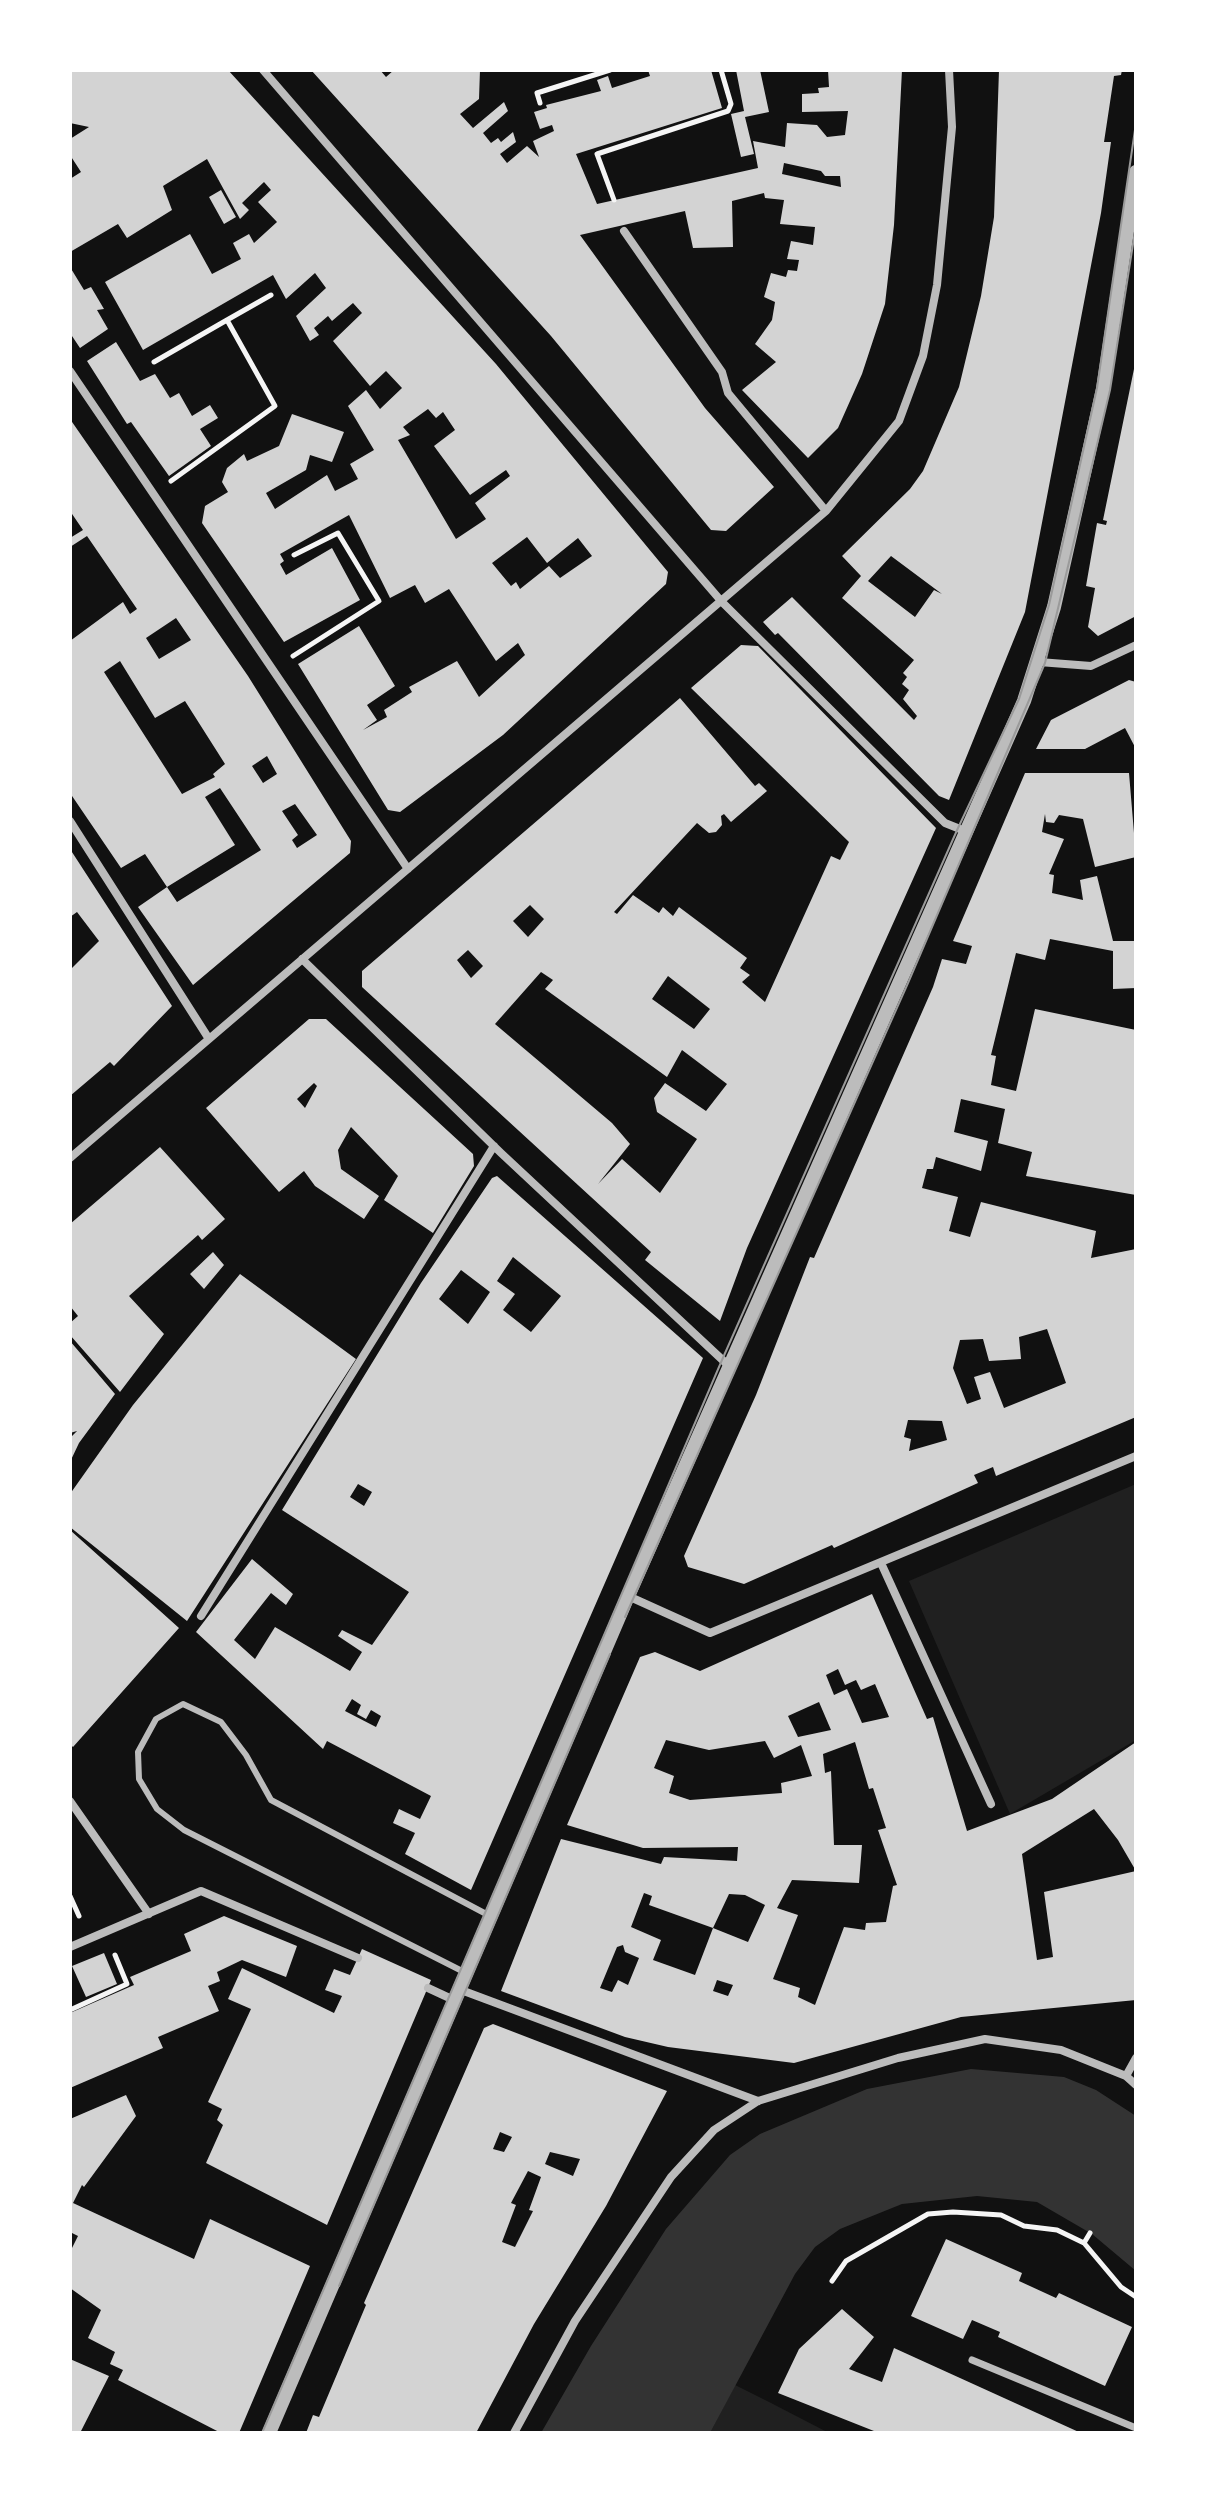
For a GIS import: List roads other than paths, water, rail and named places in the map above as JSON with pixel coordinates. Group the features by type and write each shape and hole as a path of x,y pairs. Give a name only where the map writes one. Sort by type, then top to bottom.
{"street":[{"path":"263,70 722,602 945,823 965,831"},
{"path":"70,1158 826,511 899,421 923,356 937,285 952,127 949,70"},
{"path":"269,2433 628,1596 1039,662 1103,389 1136,172"},
{"path":"624,231 722,372 728,393 826,511"},
{"path":"70,371 408,869"},
{"path":"1039,662 1091,666 1136,645"},
{"path":"70,821 209,1039"},
{"path":"302,959 494,1146 729,1366"},
{"path":"201,1616 285,1487 494,1146"},
{"path":"628,1596 710,1633 1136,1456"},
{"path":"881,1563 991,1804"},
{"path":"70,1801 149,1914"},
{"path":"70,1947 201,1891 358,1958"},
{"path":"428,1988 459,1996 758,2101"},
{"path":"514,2433 575,2321 671,2177 714,2130 758,2101 898,2058 985,2039 1061,2050 1126,2076 1136,2085"},
{"path":"1126,2076 1136,2058"},
{"path":"972,2360 1136,2428"}],"lane":[{"path":"467,1974 184,1830 157,1809 139,1779 138,1752 156,1719 183,1704 209,1716 221,1722 246,1755 271,1800 492,1917"}],"tram line":[{"path":"262,2433 722,1360 958,828 1019,699 1049,605 1097,388 1136,123"},
{"path":"625,1617 908,983 1045,663 1110,390 1136,225"},
{"path":"339,2286 610,1654"}]}
